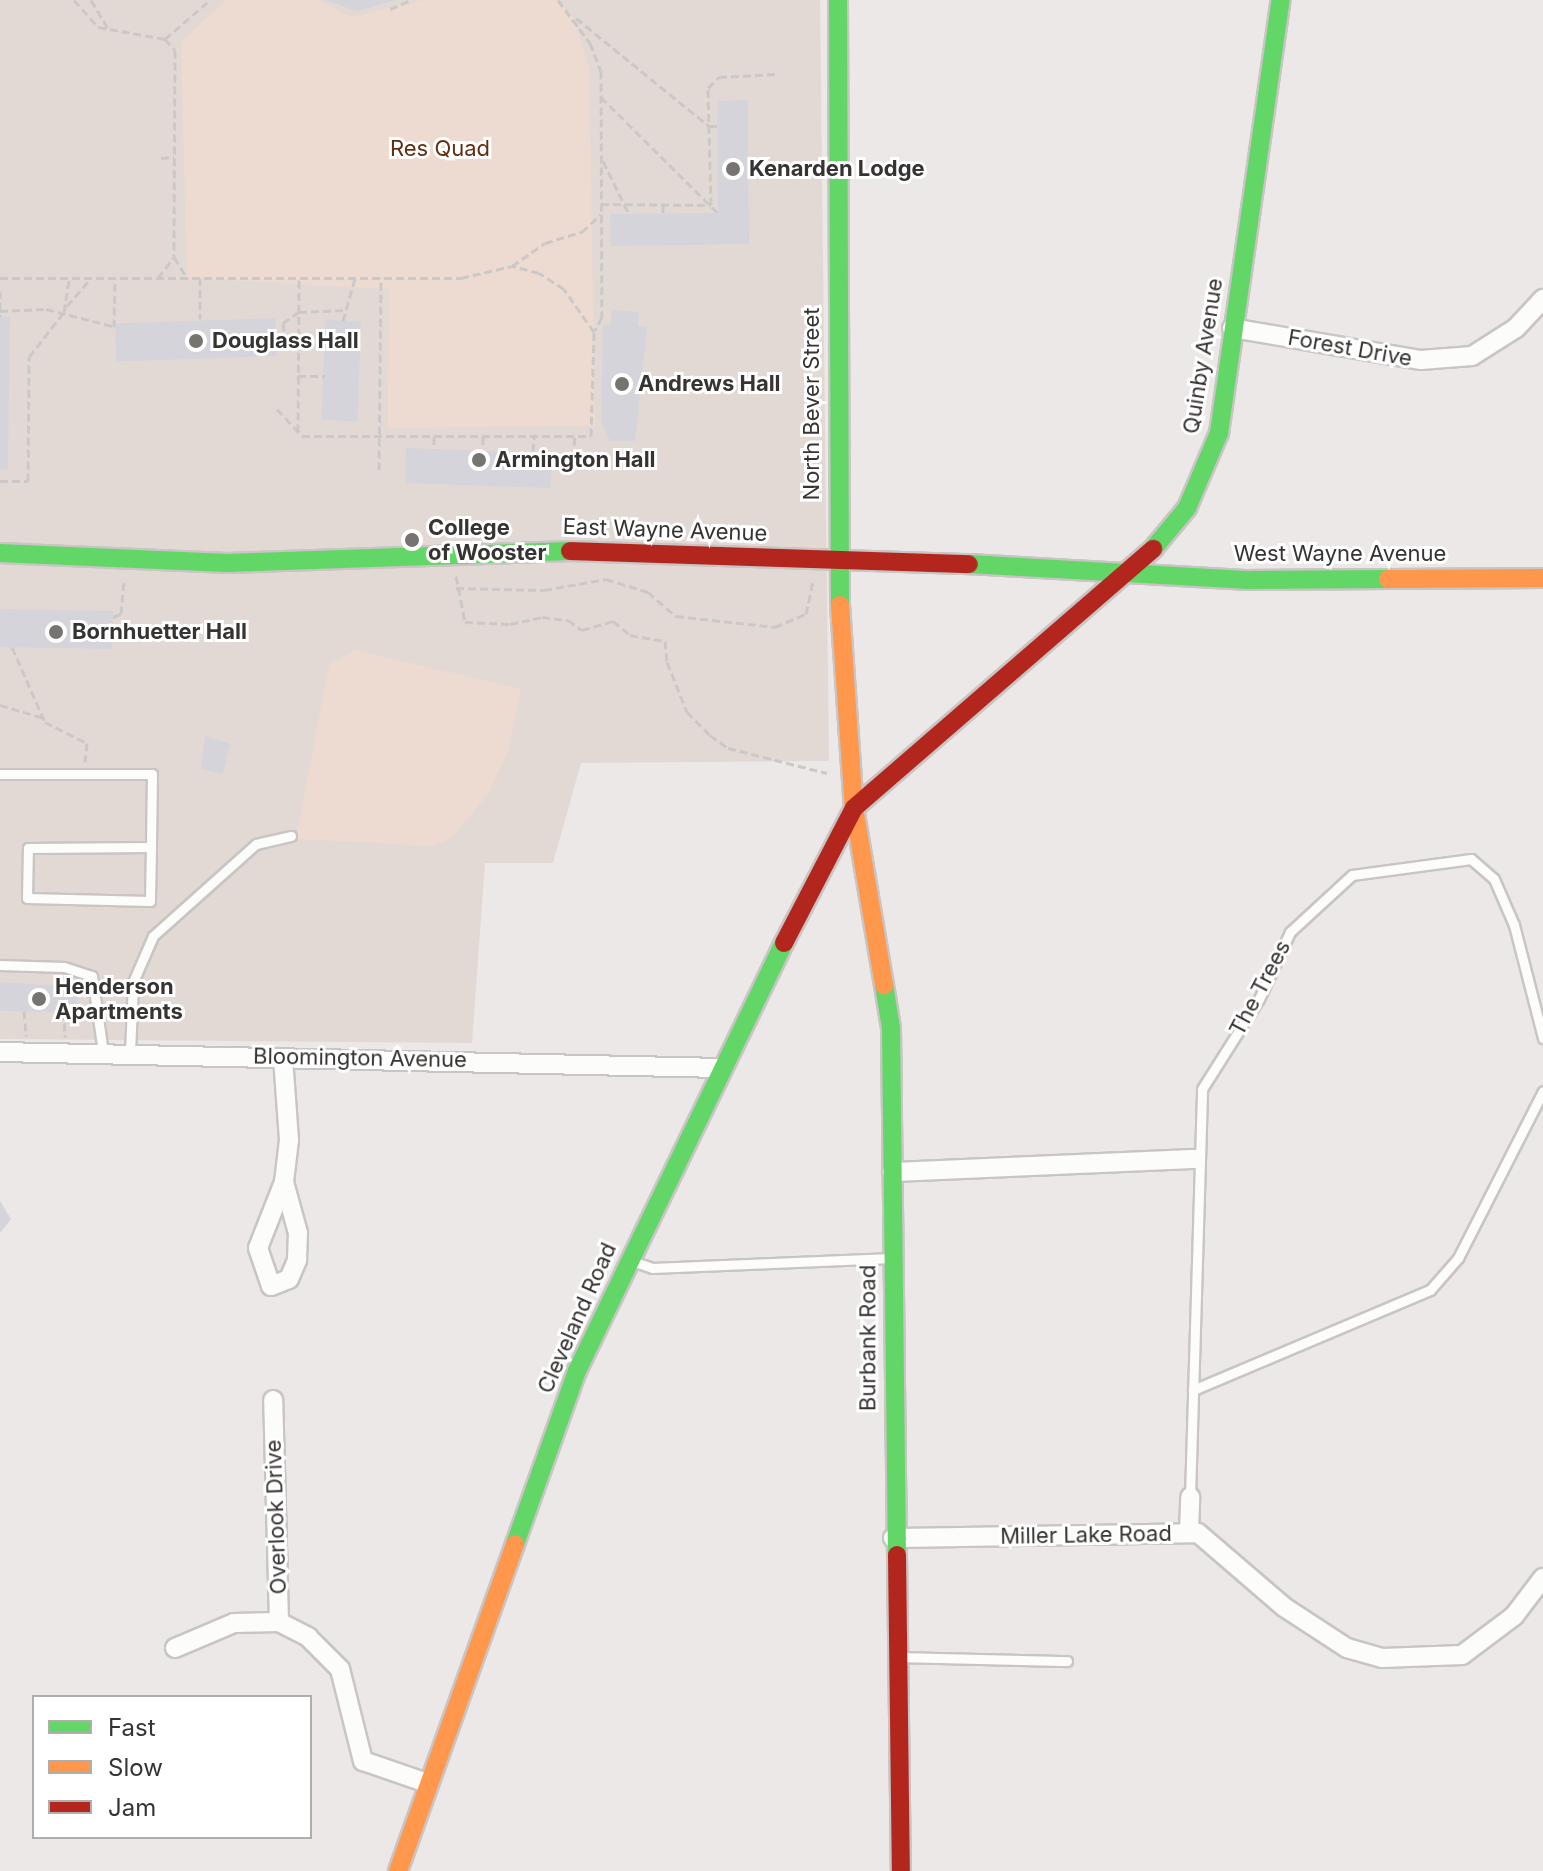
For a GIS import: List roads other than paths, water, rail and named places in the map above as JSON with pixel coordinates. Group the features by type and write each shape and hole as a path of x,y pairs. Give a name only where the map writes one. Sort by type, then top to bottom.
{"main road":[{"name":"North Bever Street","path":"838,0 837,560 854,808"},
{"name":"Quinby Avenue","path":"854,808 1137,569 1187,508 1219,433 1281,0"},
{"name":"East Wayne Avenue","path":"0,553 227,563 455,552 1137,569"},
{"name":"West Wayne Avenue","path":"1137,569 1245,580 1543,578"},
{"name":"Cleveland Road","path":"398,1871 531,1485 629,1259 719,1068 854,808"},
{"name":"Burbank Road","path":"854,808 885,963 892,1172 893,1538 901,1871"}],"street":[{"name":"Forest Drive","path":"1232,328 1421,360 1459,357 1516,328 1543,299"},
{"name":"Bloomington Avenue","path":"0,1052 130,1052 719,1068"},
{"path":"283,1058 289,1140 284,1182 258,1248 271,1286 289,1279 297,1260 298,1233 284,1182"},
{"path":"892,1172 1195,1159"},
{"name":"Overlook Drive","path":"175,1648 234,1623 279,1622 273,1400"},
{"name":"The Trees","path":"1189,1533 1190,1497"},
{"name":"Miller Lake Road","path":"893,1538 1198,1533 1284,1607 1347,1648 1382,1658 1462,1655 1514,1616 1543,1578"},
{"path":"279,1622 308,1637 340,1669 363,1761 427,1783"}],"lane":[{"path":"0,774 152,774 151,847 150,901 27,898 28,848 151,847"},
{"path":"130,1052 133,982 153,936 256,844 291,836"},
{"name":"The Trees","path":"1190,1497 1195,1159 1202,1089 1259,999 1290,932 1352,875 1471,859 1494,879 1514,925 1543,1038"},
{"path":"0,965 64,967 92,976 103,1052"},
{"path":"1193,1390 1430,1290 1458,1258 1543,1091"},
{"path":"629,1259 652,1268 892,1258"},
{"path":"896,1656 1067,1661"}],"place":[{"name":"Kenarden Lodge","path":"733,169"},
{"name":"Douglass Hall","path":"196,341"},
{"name":"Andrews Hall","path":"622,384"},
{"name":"Armington Hall","path":"479,460"},
{"name":"College of Wooster","path":"412,540"},
{"name":"Bornhuetter Hall","path":"56,632"},
{"name":"Henderson Apartments","path":"39,999"}],"park label":[{"name":"Res Quad","path":"440,149"}]}
